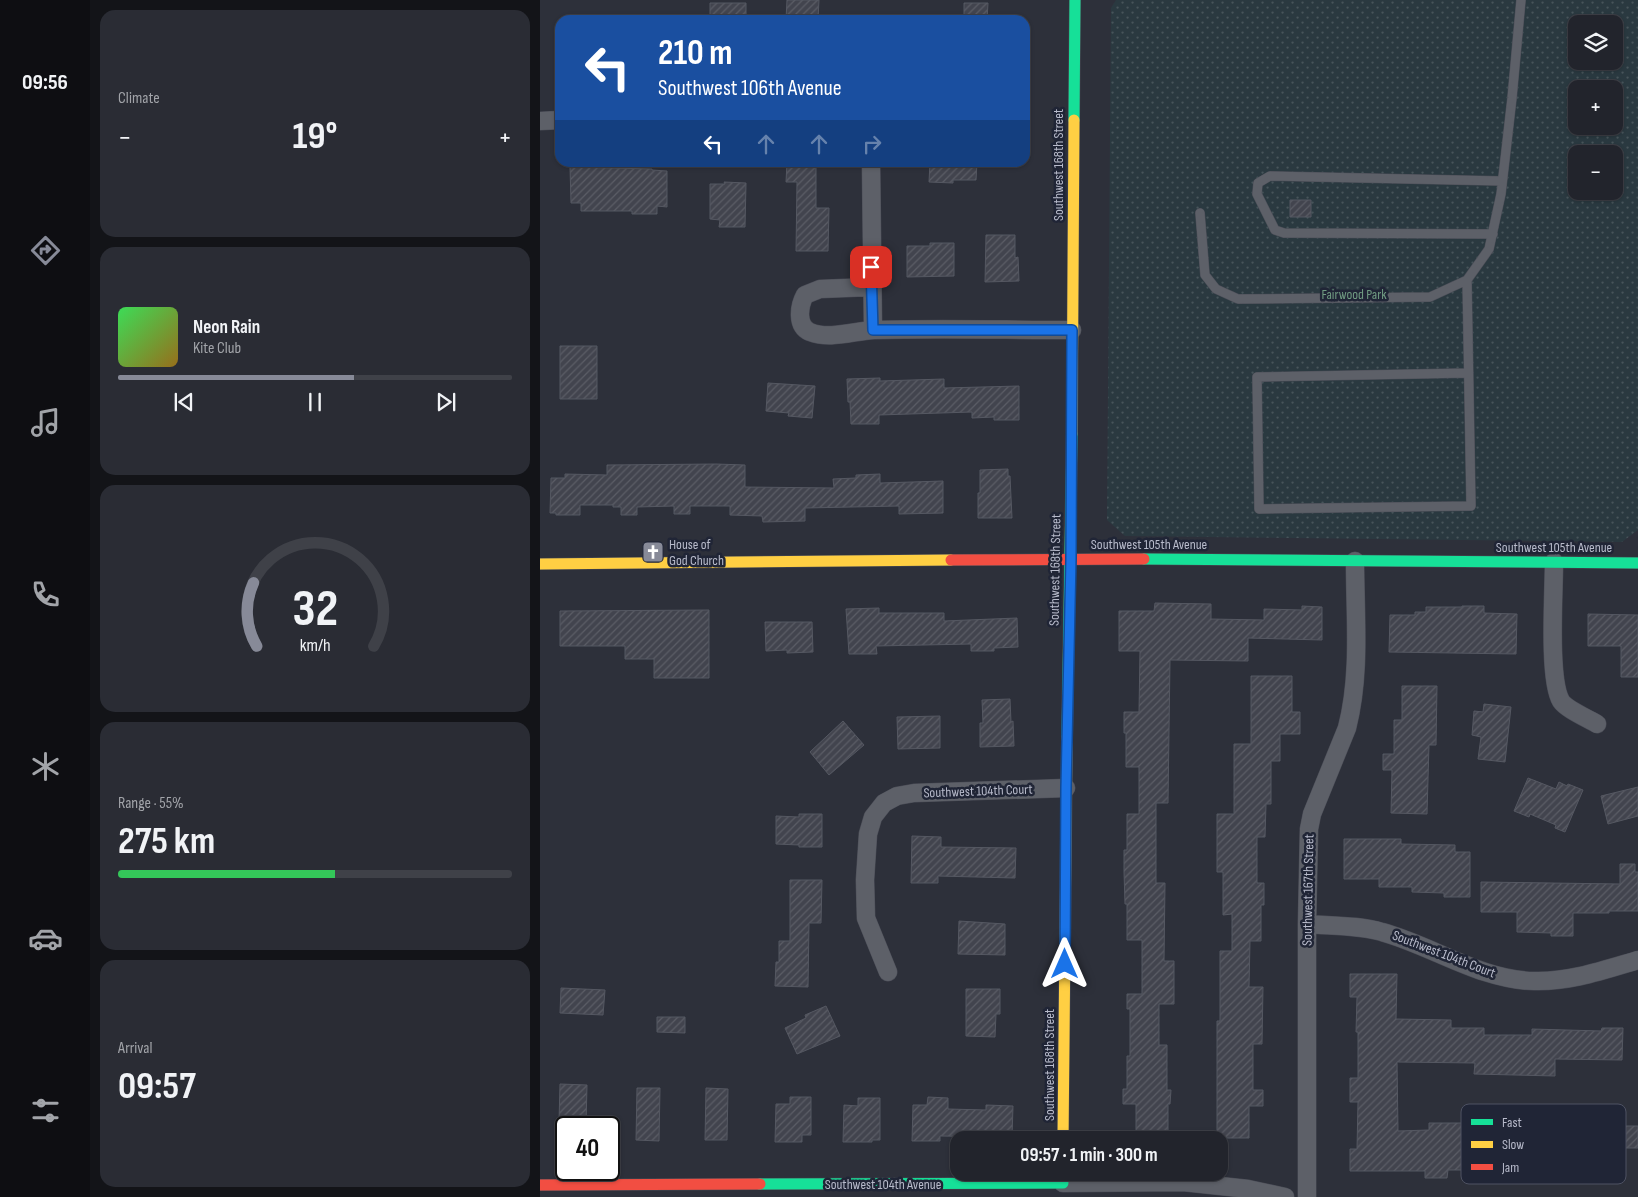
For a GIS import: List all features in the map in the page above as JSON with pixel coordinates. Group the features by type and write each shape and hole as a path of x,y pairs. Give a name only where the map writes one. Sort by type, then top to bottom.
{"street":[{"name":"Southwest 168th Street","path":"1063,1131 1066,788 1071,559 1075,0"},
{"path":"540,121 555,120"},
{"path":"870,167 873,330"},
{"path":"872,287 820,289 805,295 800,308 802,324 810,332 826,335 873,330 1072,330"},
{"name":"Southwest 105th Avenue","path":"540,564 1071,559 1638,563"},
{"name":"Southwest 167th Street","path":"1308,1197 1308,835 1311,819 1347,728 1355,688 1355,561"},
{"path":"1554,562 1554,670 1558,694 1562,703 1597,724"},
{"name":"Southwest 104th Court","path":"888,972 866,918 867,840 870,822 880,808 890,798 914,793 1066,788"},
{"name":"Southwest 104th Court","path":"1307,924 1382,932 1486,972 1521,980 1576,978 1638,960"},
{"name":"Southwest 104th Avenue","path":"547,1189 961,1187 1183,1182 1248,1188 1285,1197"}],"lane":[{"path":"1200,213 1205,274 1216,289 1238,299 1430,297 1467,280 1490,249 1493,234 1502,181 1522,0"},
{"path":"1493,234 1284,234 1276,230 1257,194 1258,183 1270,176 1502,181"},
{"path":"1467,280 1471,506 1259,509 1257,377 1468,373"}],"green space":[{"name":"Fairwood Park","path":"1116,0 1638,0 1638,530 1622,542 1125,536 1107,520 1111,8"}],"building":[{"path":"787,0 819,0 818,15 786,15"},
{"path":"710,3 746,3 746,15 710,15"},
{"path":"964,3 988,3 987,15 964,15"},
{"path":"570,167 667,171 667,207 657,206 657,214 632,214 632,211 581,211 581,203 571,203"},
{"path":"787,167 816,167 816,208 829,208 828,251 796,251 797,182 786,182"},
{"path":"930,167 977,167 976,180 953,180 953,183 929,182"},
{"path":"724,182 746,183 745,227 719,227 720,220 710,219 710,184 725,184"},
{"path":"1290,200 1311,200 1311,217 1290,217"},
{"path":"986,235 1015,235 1015,258 1018,257 1019,281 985,282"},
{"path":"930,243 954,243 954,276 907,277 907,246 930,246"},
{"path":"560,346 597,346 597,399 560,399"},
{"path":"880,378 880,381 944,379 944,388 1019,386 1019,420 994,420 994,417 972,418 972,412 879,415 879,424 851,424 847,379"},
{"path":"768,383 815,386 812,418 788,416 789,413 766,411"},
{"path":"607,465 745,465 745,487 834,488 833,479 856,478 856,475 880,474 880,483 943,481 943,513 899,514 899,506 805,508 805,521 763,522 762,516 730,515 730,506 690,506 690,514 674,514 674,506 637,507 637,515 621,515 621,507 613,507 613,505 580,505 580,515 556,515 556,513 550,513 551,478 565,478 565,474 607,475"},
{"path":"1008,469 1012,518 978,518 980,470"},
{"path":"1155,603 1211,604 1211,619 1264,620 1264,609 1302,610 1302,606 1322,607 1322,640 1248,638 1248,661 1170,660 1168,803 1156,803 1156,883 1165,883 1164,961 1174,961 1174,1004 1159,1004 1159,1045 1167,1045 1167,1090 1171,1090 1170,1104 1168,1104 1168,1131 1136,1131 1136,1104 1123,1104 1123,1089 1127,1089 1127,1056 1130,1056 1130,1009 1127,1009 1127,994 1142,994 1142,940 1127,940 1124,850 1127,850 1127,814 1139,814 1139,767 1126,767 1124,712 1139,712 1140,651 1119,651 1119,611 1154,611"},
{"path":"1484,606 1484,613 1517,614 1516,654 1389,652 1390,615 1415,615 1415,612 1426,612 1426,607"},
{"path":"879,608 879,613 944,613 944,621 1017,618 1018,647 994,648 994,651 971,651 971,644 876,646 877,654 849,654 846,609"},
{"path":"709,610 709,678 654,678 654,659 625,659 625,646 560,646 560,611"},
{"path":"1588,614 1638,615 1638,677 1621,677 1621,646 1588,646"},
{"path":"765,622 812,622 813,652 787,653 787,650 766,651"},
{"path":"1251,676 1292,676 1292,712 1300,712 1300,734 1280,734 1280,761 1271,761 1271,804 1266,804 1265,837 1257,837 1257,883 1264,883 1264,905 1261,905 1261,941 1250,941 1249,987 1263,987 1262,1044 1253,1044 1253,1090 1263,1090 1263,1106 1249,1106 1249,1138 1228,1138 1228,1131 1217,1131 1217,1021 1220,1021 1220,951 1232,951 1232,914 1223,915 1223,872 1217,872 1217,814 1234,814 1234,744 1251,744"},
{"path":"1402,686 1437,686 1436,745 1429,745 1427,814 1391,813 1392,770 1383,770 1383,754 1394,754 1394,720 1402,720"},
{"path":"1010,699 1014,746 980,747 980,723 983,723 982,700"},
{"path":"1484,704 1511,707 1505,762 1478,759 1481,737 1472,735 1474,711 1483,712"},
{"path":"940,716 940,748 898,749 897,717"},
{"path":"843,721 864,745 829,775 810,752"},
{"path":"1528,778 1556,789 1559,782 1583,790 1565,832 1555,828 1556,825 1530,814 1529,817 1514,811"},
{"path":"1638,787 1638,816 1608,824 1601,796"},
{"path":"799,814 822,814 822,847 776,844 776,816 799,817"},
{"path":"912,836 941,837 941,847 1016,848 1015,878 938,876 938,883 911,883"},
{"path":"1344,839 1401,839 1401,844 1455,845 1455,852 1470,852 1470,897 1444,897 1444,893 1412,892 1412,887 1379,887 1379,879 1344,879"},
{"path":"1620,864 1635,864 1635,872 1638,872 1638,911 1573,913 1573,936 1551,936 1551,933 1517,932 1517,912 1481,912 1481,882 1620,884"},
{"path":"790,880 822,880 821,923 809,923 808,987 775,986 776,962 779,962 779,941 790,941"},
{"path":"959,921 1005,924 1005,955 958,954"},
{"path":"1350,974 1397,974 1396,1019 1451,1020 1451,1028 1484,1028 1484,1035 1532,1035 1532,1029 1601,1031 1602,1028 1623,1028 1622,1060 1555,1059 1555,1076 1474,1074 1475,1063 1397,1062 1398,1131 1429,1130 1429,1123 1461,1123 1461,1170 1448,1170 1447,1178 1425,1178 1425,1171 1350,1171 1350,1149 1357,1149 1358,1102 1350,1102 1350,1078 1358,1078 1358,1032 1356,1032 1357,997 1350,997"},
{"path":"561,988 605,990 603,1015 560,1013"},
{"path":"966,989 1000,989 1000,1014 996,1014 995,1037 966,1036"},
{"path":"826,1006 840,1036 797,1054 785,1028 806,1018 805,1015"},
{"path":"657,1017 685,1017 685,1033 657,1032"},
{"path":"560,1084 587,1085 586,1116 559,1116"},
{"path":"637,1088 660,1088 659,1141 636,1140"},
{"path":"706,1088 728,1089 727,1140 705,1140"},
{"path":"790,1097 811,1097 811,1135 802,1135 802,1142 775,1142 776,1104 790,1104"},
{"path":"928,1097 948,1098 948,1109 986,1110 986,1105 1013,1106 1012,1131 950,1131 950,1136 940,1136 940,1141 912,1141 913,1105 927,1105"},
{"path":"858,1098 880,1098 880,1140 872,1140 872,1142 843,1142 844,1105 858,1106"},
{"path":"1626,1126 1638,1126 1638,1148 1626,1148"}],"traffic: fast":[{"path":"1074,120 1075,0"},
{"path":"1067,737 1072,434"},
{"path":"1144,559 1638,563"},
{"path":"760,1184 1063,1183"}],"traffic: slow":[{"path":"1072,434 1074,120"},
{"path":"540,564 951,560"},
{"path":"1063,1131 1067,737"}],"traffic: jam":[{"path":"951,560 1144,559"},
{"path":"540,1185 760,1184"}],"place":[{"name":"House of God Church","path":"653,552"}],"route":[{"path":"871,267 873,330 1072,330 1071,559 1066,788 1065,964"}]}
